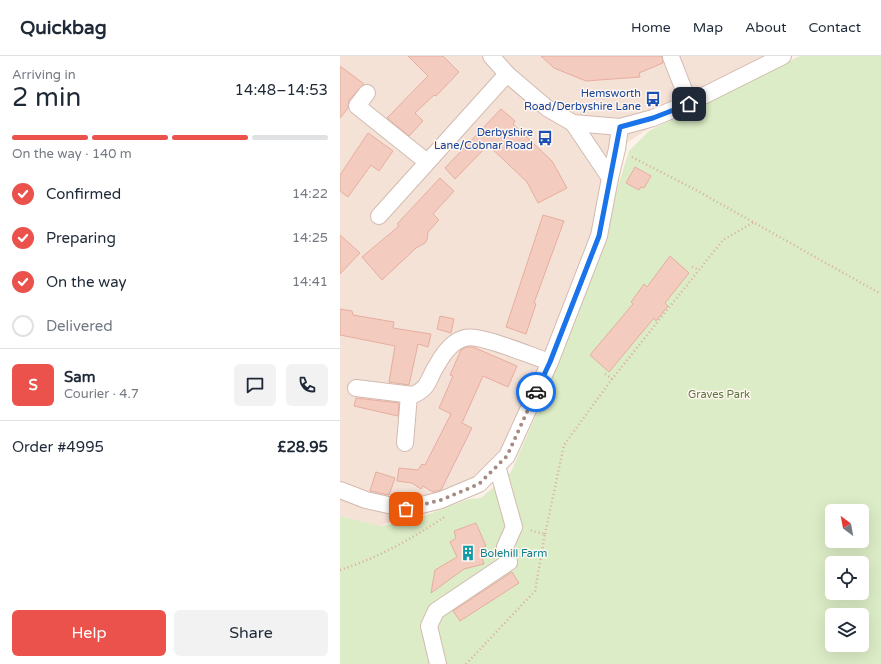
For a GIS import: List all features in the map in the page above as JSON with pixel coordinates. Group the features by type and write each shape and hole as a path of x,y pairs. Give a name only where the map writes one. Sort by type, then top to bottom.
{"street":[{"path":"490,56 507,74 547,108 574,123 620,127 653,118 689,104 783,56"},
{"path":"671,57 689,104"},
{"path":"379,216 507,74"},
{"path":"367,92 357,106 427,162"},
{"path":"574,123 610,178"},
{"path":"340,490 366,500 406,509 441,500 479,484 507,456 550,362 602,237 610,178 617,149 620,127"},
{"path":"356,388 409,395 422,392 432,378 436,366 452,345 465,337 480,338 550,362"},
{"path":"405,443 409,395"},
{"path":"438,664 429,626 436,611 509,562 505,546 514,528 496,466"}],"path":[{"path":"617,149 754,222 881,294"},
{"path":"466,664 535,591 545,534 564,445 612,379 723,240 754,222"},
{"path":"692,267 699,270"},
{"path":"606,374 612,379"},
{"path":"340,570 368,561 422,532 452,513"},
{"path":"514,528 545,534"}],"shaded area":[{"path":"340,56 783,56 689,103 617,149 599,236 497,466 441,500 381,526 340,516"}],"green space":[{"name":"Graves Park","path":"800,56 881,56 881,664 340,664 340,516 381,526 413,520 469,499 481,498 511,472 548,388 585,291 629,151 649,131"}],"building":[{"path":"408,56 443,56 459,72 436,96 434,95 415,113 423,121 409,136 387,118 428,76"},
{"path":"541,56 662,56 663,63 639,73 640,77 586,81 554,68"},
{"path":"340,66 364,84 349,100 348,108 340,118"},
{"path":"501,109 515,121 513,124 552,161 567,188 538,203 527,182 488,145 455,179 445,168"},
{"path":"368,133 393,151 379,171 371,165 348,197 340,191 340,175"},
{"path":"635,167 651,176 644,188 641,187 639,190 626,183"},
{"path":"440,178 454,191 433,214 439,220 428,232 425,243 416,248 382,280 362,257 399,226 397,224"},
{"path":"543,215 564,221 534,303 536,304 526,334 506,327"},
{"path":"340,235 360,253 340,274"},
{"path":"670,256 689,273 665,303 668,306 656,321 654,318 609,372 590,355 633,304 631,302 644,284 647,287"},
{"path":"340,309 352,311 353,315 394,322 393,328 431,334 428,347 418,344 409,385 389,382 395,346 340,335"},
{"path":"440,316 454,319 451,333 437,329"},
{"path":"467,347 473,347 517,366 508,387 483,376 462,423 472,428 441,490 433,492 423,486 421,489 412,483 397,481 399,468 418,470 422,464 425,465 451,414 439,408 453,376 450,375 461,350"},
{"path":"356,398 399,403 398,416 354,406"},
{"path":"376,472 395,478 389,495 370,491"},
{"name":"Bolehill Farm","path":"476,523 486,546 479,550 484,564 464,569 431,593 435,570 457,557 450,542 456,538 454,531"},
{"path":"512,572 519,583 460,621 453,611"}],"way so far":[{"path":"406,509 441,500 479,484 507,456 536,392"}],"place":[{"name":"Hemsworth Road/Derbyshire Lane","path":"653,99"},
{"name":"Derbyshire Lane/Cobnar Road","path":"545,138"},
{"name":"Bolehill Farm","path":"468,553"}],"route":[{"path":"536,392 550,362 599,236 617,149 620,127 653,118 689,104"}]}
